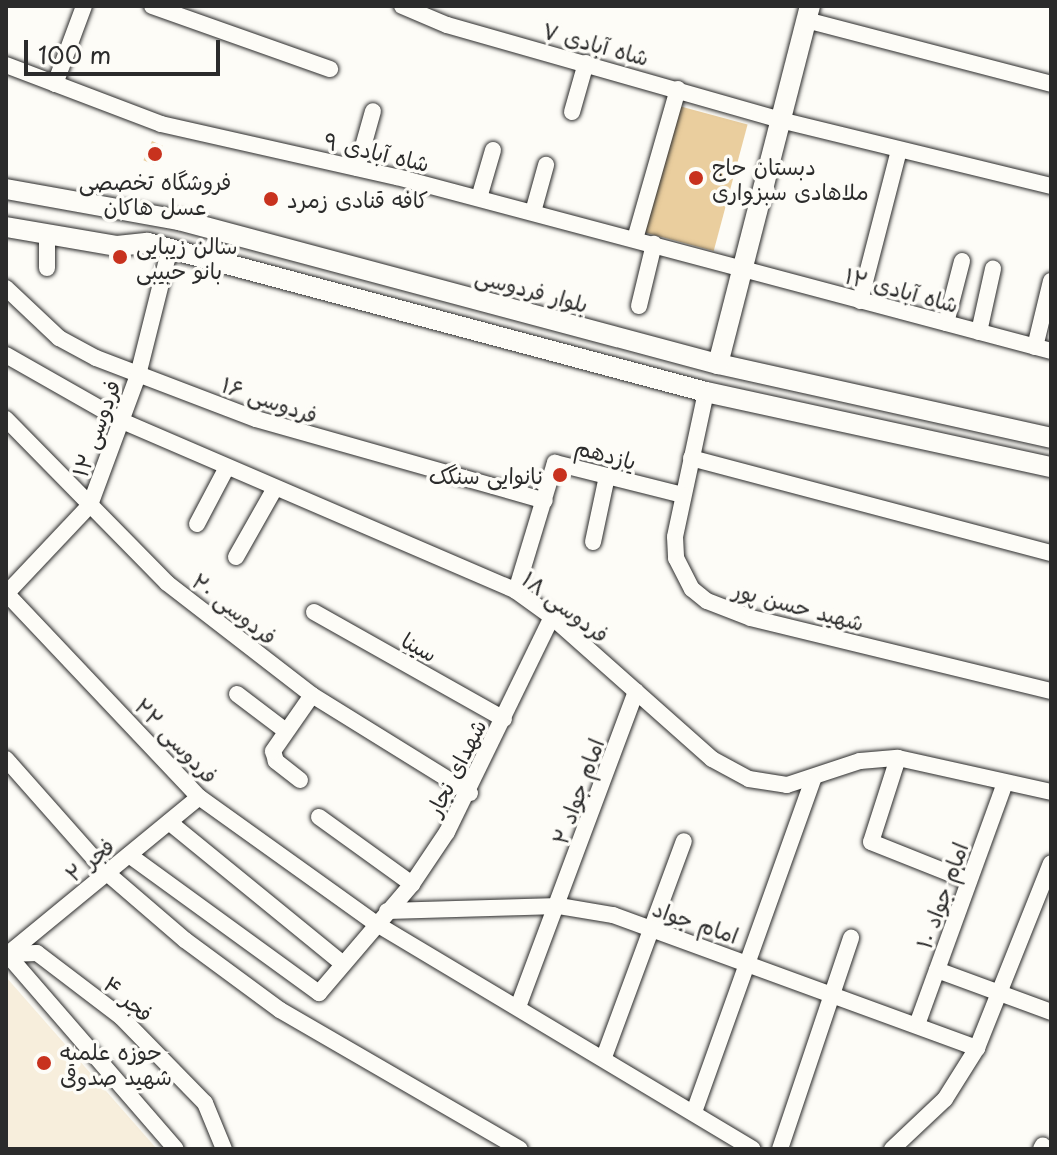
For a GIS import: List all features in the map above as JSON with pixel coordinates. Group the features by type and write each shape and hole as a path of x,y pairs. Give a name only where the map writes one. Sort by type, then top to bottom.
{"main road":[{"path":"718,364 808,13"},
{"name":"بلوار فردوسی","path":"6,175 119,195 151,215 718,364 1051,438"},
{"path":"6,189 151,215"},
{"path":"6,217 170,248 706,392 1051,467"},
{"path":"6,227 117,246 148,243"}],"street":[{"path":"152,6 330,69"},
{"name":"شاه آبادی ۷","path":"402,6 447,25 780,120 1051,186"},
{"path":"55,84 81,7"},
{"path":"808,13 1051,84"},
{"path":"572,112 586,63"},
{"name":"شاه آبادی ۹","path":"6,65 161,124 479,198 742,270"},
{"path":"635,239 678,89"},
{"path":"357,168 373,111"},
{"path":"479,198 493,150"},
{"path":"860,301 899,150"},
{"path":"533,212 546,165"},
{"path":"47,234 47,268"},
{"path":"639,306 654,244"},
{"name":"فردوسی ۱۲","path":"6,594 90,505 138,375 170,248"},
{"path":"946,323 962,261"},
{"path":"979,332 993,269"},
{"name":"شاه آبادی ۱۲","path":"742,270 1043,349"},
{"path":"1043,349 1051,281"},
{"name":"فردوسی ۱۶","path":"6,288 59,338 138,375 318,439 545,501"},
{"name":"فردوسی ۱۸","path":"6,355 122,421 516,591 552,617 730,771 770,784 813,780 860,761 898,758 1051,792"},
{"name":"شهید حسن پور","path":"706,392 682,495 676,558 692,589 707,601 751,618 1051,691"},
{"name":"فردوسی ۲۰","path":"6,419 167,583 312,695 470,793"},
{"path":"691,458 1051,553"},
{"name":"یازدهم","path":"516,591 555,463 682,495"},
{"path":"197,524 227,467"},
{"path":"593,542 607,476"},
{"path":"236,557 275,488"},
{"name":"فردوسی ۲۲","path":"6,594 199,797 518,1007 753,1149"},
{"name":"سینا","path":"314,612 504,719"},
{"name":"شهدای نجار","path":"129,855 319,993 412,884 470,793 552,617"},
{"name":"امام جواد ۲","path":"518,1007 559,906 636,691"},
{"path":"237,694 286,731"},
{"path":"300,780 273,756 286,731 312,695"},
{"path":"898,758 871,842 969,881"},
{"path":"6,759 107,873 185,940 280,1010 520,1149"},
{"path":"694,1112 813,780"},
{"name":"امام جواد ۱۰","path":"918,1022 1005,783"},
{"name":"فجر ۲","path":"7,954 199,797"},
{"path":"319,817 412,884"},
{"path":"169,822 342,963"},
{"path":"604,1057 684,841"},
{"path":"892,1149 945,1099 977,1048 1003,992 1050,873"},
{"name":"امام جواد","path":"381,917 559,906 613,915 918,1022 977,1048"},
{"path":"780,1149 851,938"},
{"name":"فجر ۴","path":"7,954 37,953 121,1017 205,1103 224,1149"},
{"path":"7,954 176,1149"},
{"path":"937,970 1051,1012"}],"shaded area":[{"name":"حوزه علمیه شهید صدوقی","path":"6,977 157,1149 6,1149"}],"building":[{"name":"دبستان حاج ملاهادی سبزواری","path":"679,106 748,124 714,251 645,233"},
{"name":"فروشگاه تخصصی عسل هاکان","path":"152,141 163,146 154,165 143,160"}],"place":[{"name":"فروشگاه تخصصی عسل هاکان","path":"155,154"},
{"name":"دبستان حاج ملاهادی سبزواری","path":"696,178"},
{"name":"کافه قنادی زمرد","path":"271,199"},
{"name":"سالن زیبایی بانو حبیبی","path":"120,257"},
{"name":"نانوایی سنگک","path":"560,475"},
{"name":"حوزه علمیه شهید صدوقی","path":"44,1063"}]}
